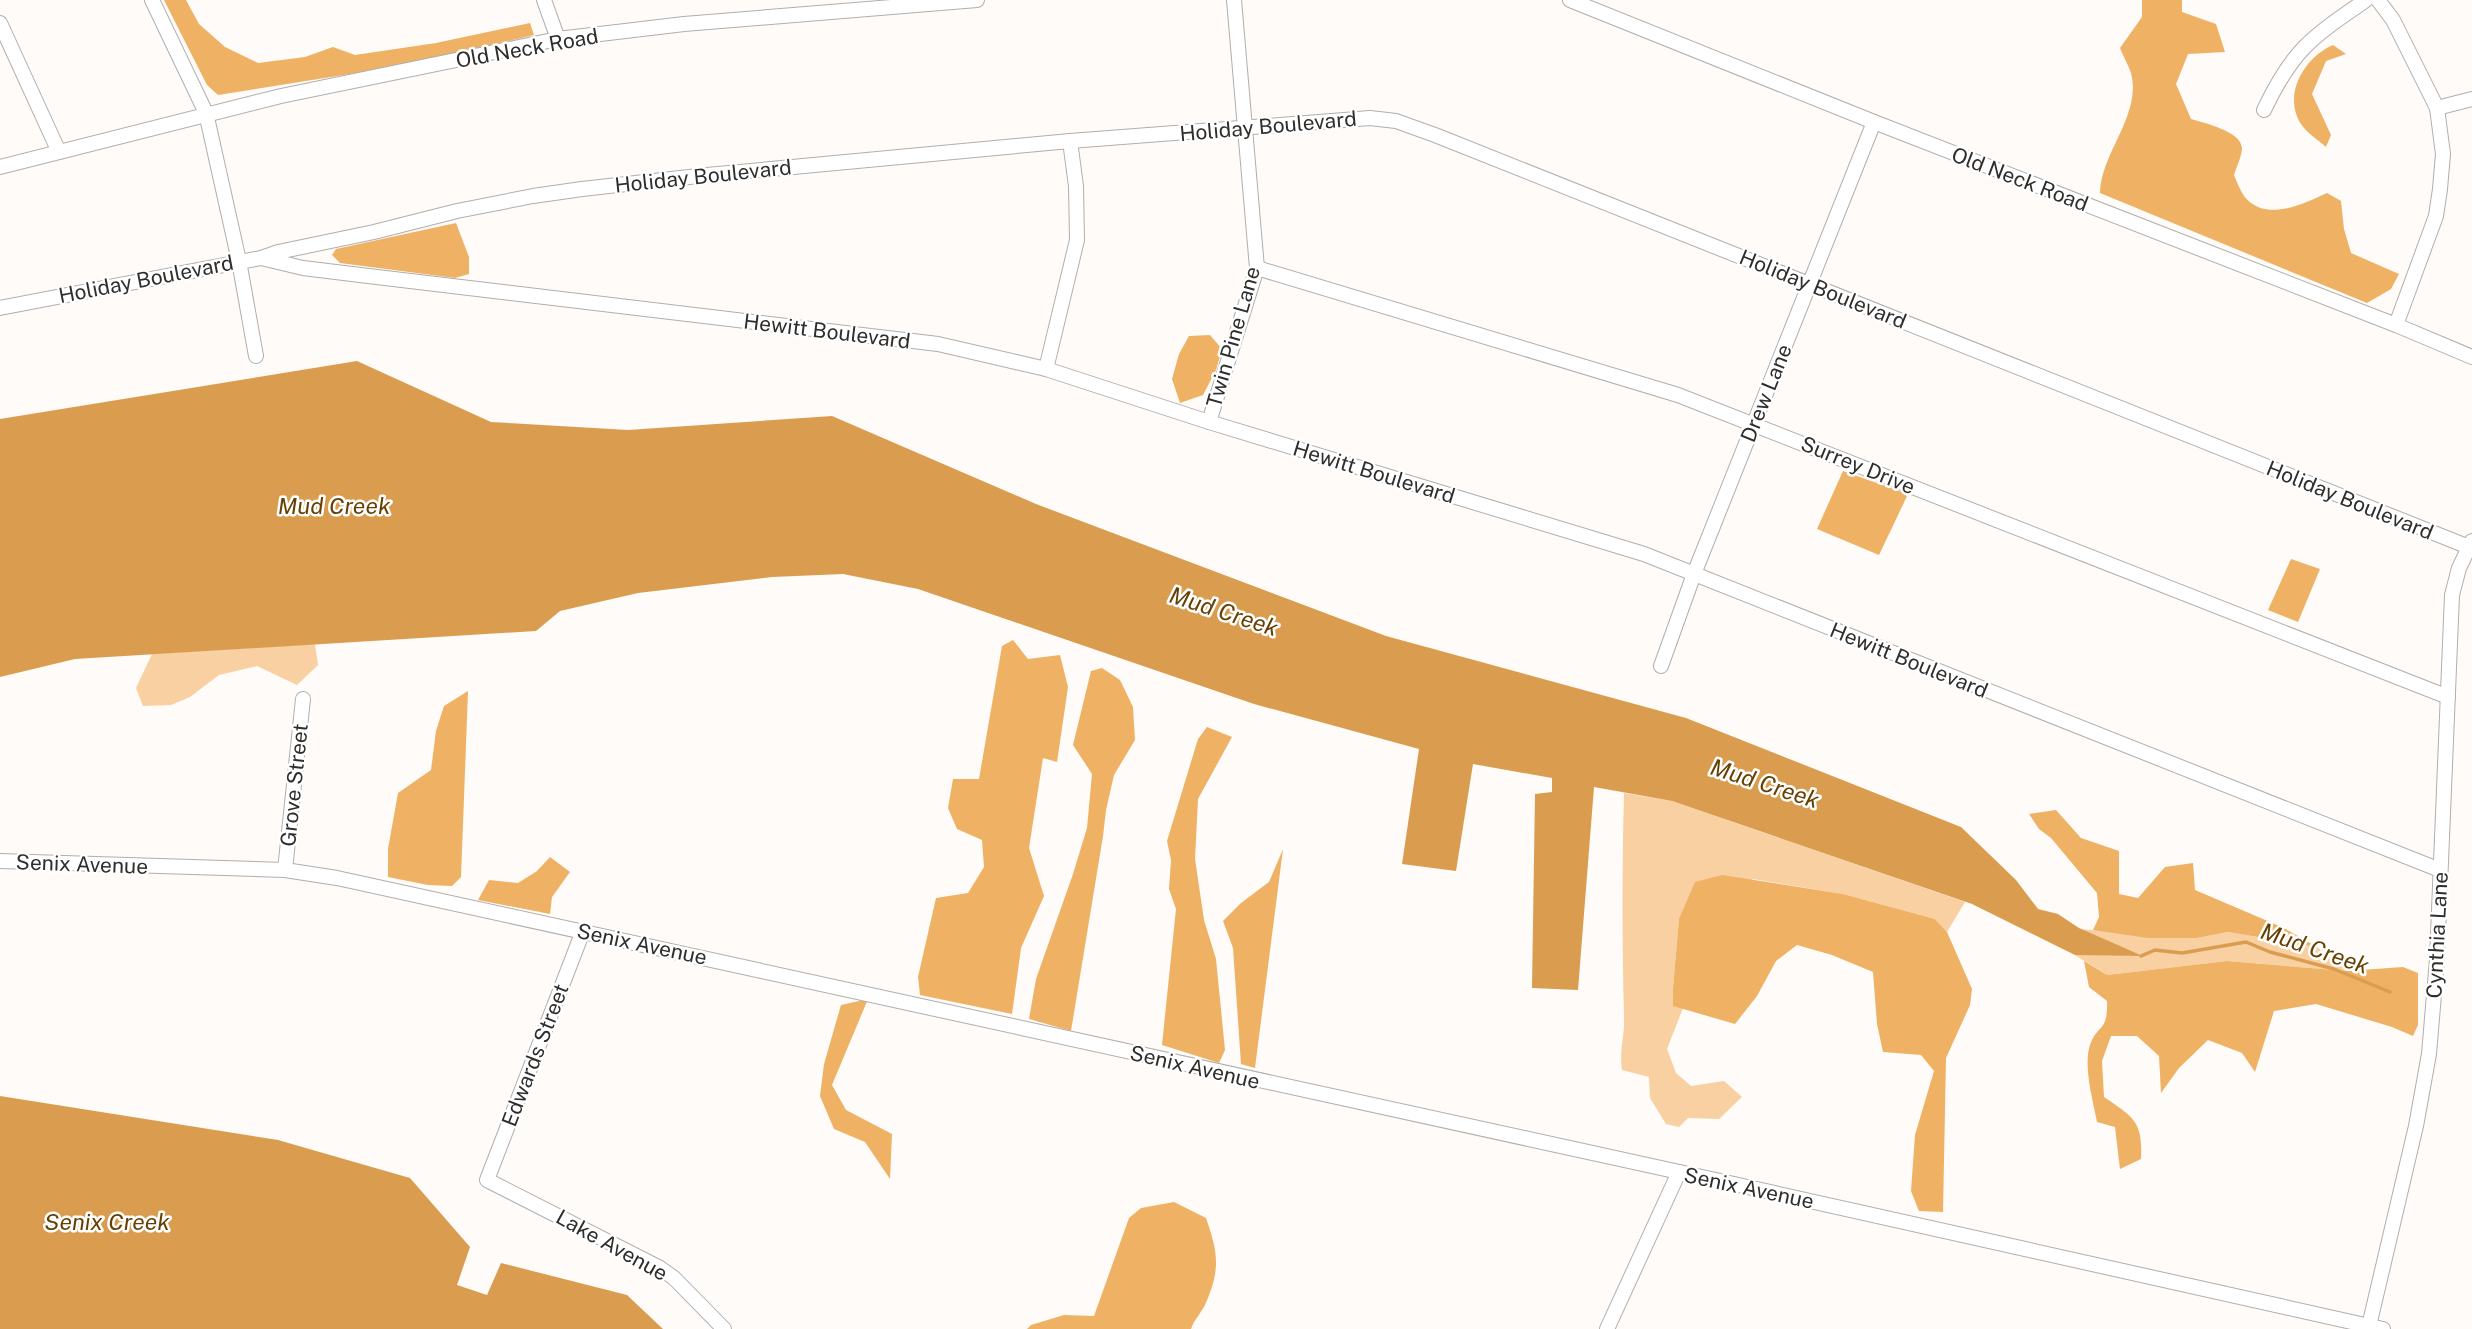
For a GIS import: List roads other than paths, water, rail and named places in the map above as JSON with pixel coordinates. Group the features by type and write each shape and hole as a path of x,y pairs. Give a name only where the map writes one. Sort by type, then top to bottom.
{"street":[{"path":"152,0 206,113 239,261 256,356"},
{"path":"544,0 558,39"},
{"name":"Old Neck Road","path":"0,167 206,113 558,39 897,3 977,0"},
{"name":"Twin Pine Lane","path":"1209,422 1257,268 1234,0"},
{"name":"Old Neck Road","path":"1570,0 2472,357"},
{"path":"2264,110 2278,80 2295,55 2314,36 2367,0"},
{"path":"2378,0 2393,20 2437,108 2443,154 2435,216 2396,325"},
{"path":"0,23 59,152"},
{"path":"2437,108 2472,99"},
{"name":"Holiday Boulevard","path":"0,308 261,258 278,251 533,195 707,175 1070,141 1370,118 1396,121 2470,544"},
{"name":"Drew Lane","path":"1661,666 1694,574 1874,122"},
{"path":"1045,369 1077,240 1076,186 1070,141"},
{"name":"Hewitt Boulevard","path":"261,258 303,268 938,344 1045,369 1209,422 1644,554 2440,870"},
{"name":"Surrey Drive","path":"1257,268 1678,395 2448,697"},
{"name":"Cynthia Lane","path":"2376,1327 2423,1094 2437,959 2452,594 2459,568 2470,544"},
{"name":"Grove Street","path":"285,870 303,699"},
{"name":"Senix Avenue","path":"0,861 285,870 337,878 2376,1327"},
{"name":"Edwards Street","path":"487,1180 583,931"},
{"path":"1607,1329 1679,1172"},
{"name":"Lake Avenue","path":"487,1180 660,1268 674,1278 724,1329"}],"water":[{"name":"Mud Creek","path":"357,361 491,422 628,430 832,416 1036,504 1386,636 1686,718 1961,827 2016,880 2038,909 2058,914 2079,928 2143,956 2075,955 1972,904 1672,801 1594,787 1578,990 1532,988 1535,794 1552,792 1552,778 1473,764 1456,871 1402,864 1419,749 1254,704 918,589 843,574 772,577 638,593 560,611 536,631 75,659 0,677 0,419"},
{"name":"Senix Creek","path":"0,1096 278,1140 410,1178 470,1247 457,1285 487,1295 501,1263 627,1295 663,1329 0,1329"}],"waterway":[{"name":"Mud Creek","path":"2141,956 2155,950 2182,953 2246,942 2270,952 2334,969 2390,992"}]}
